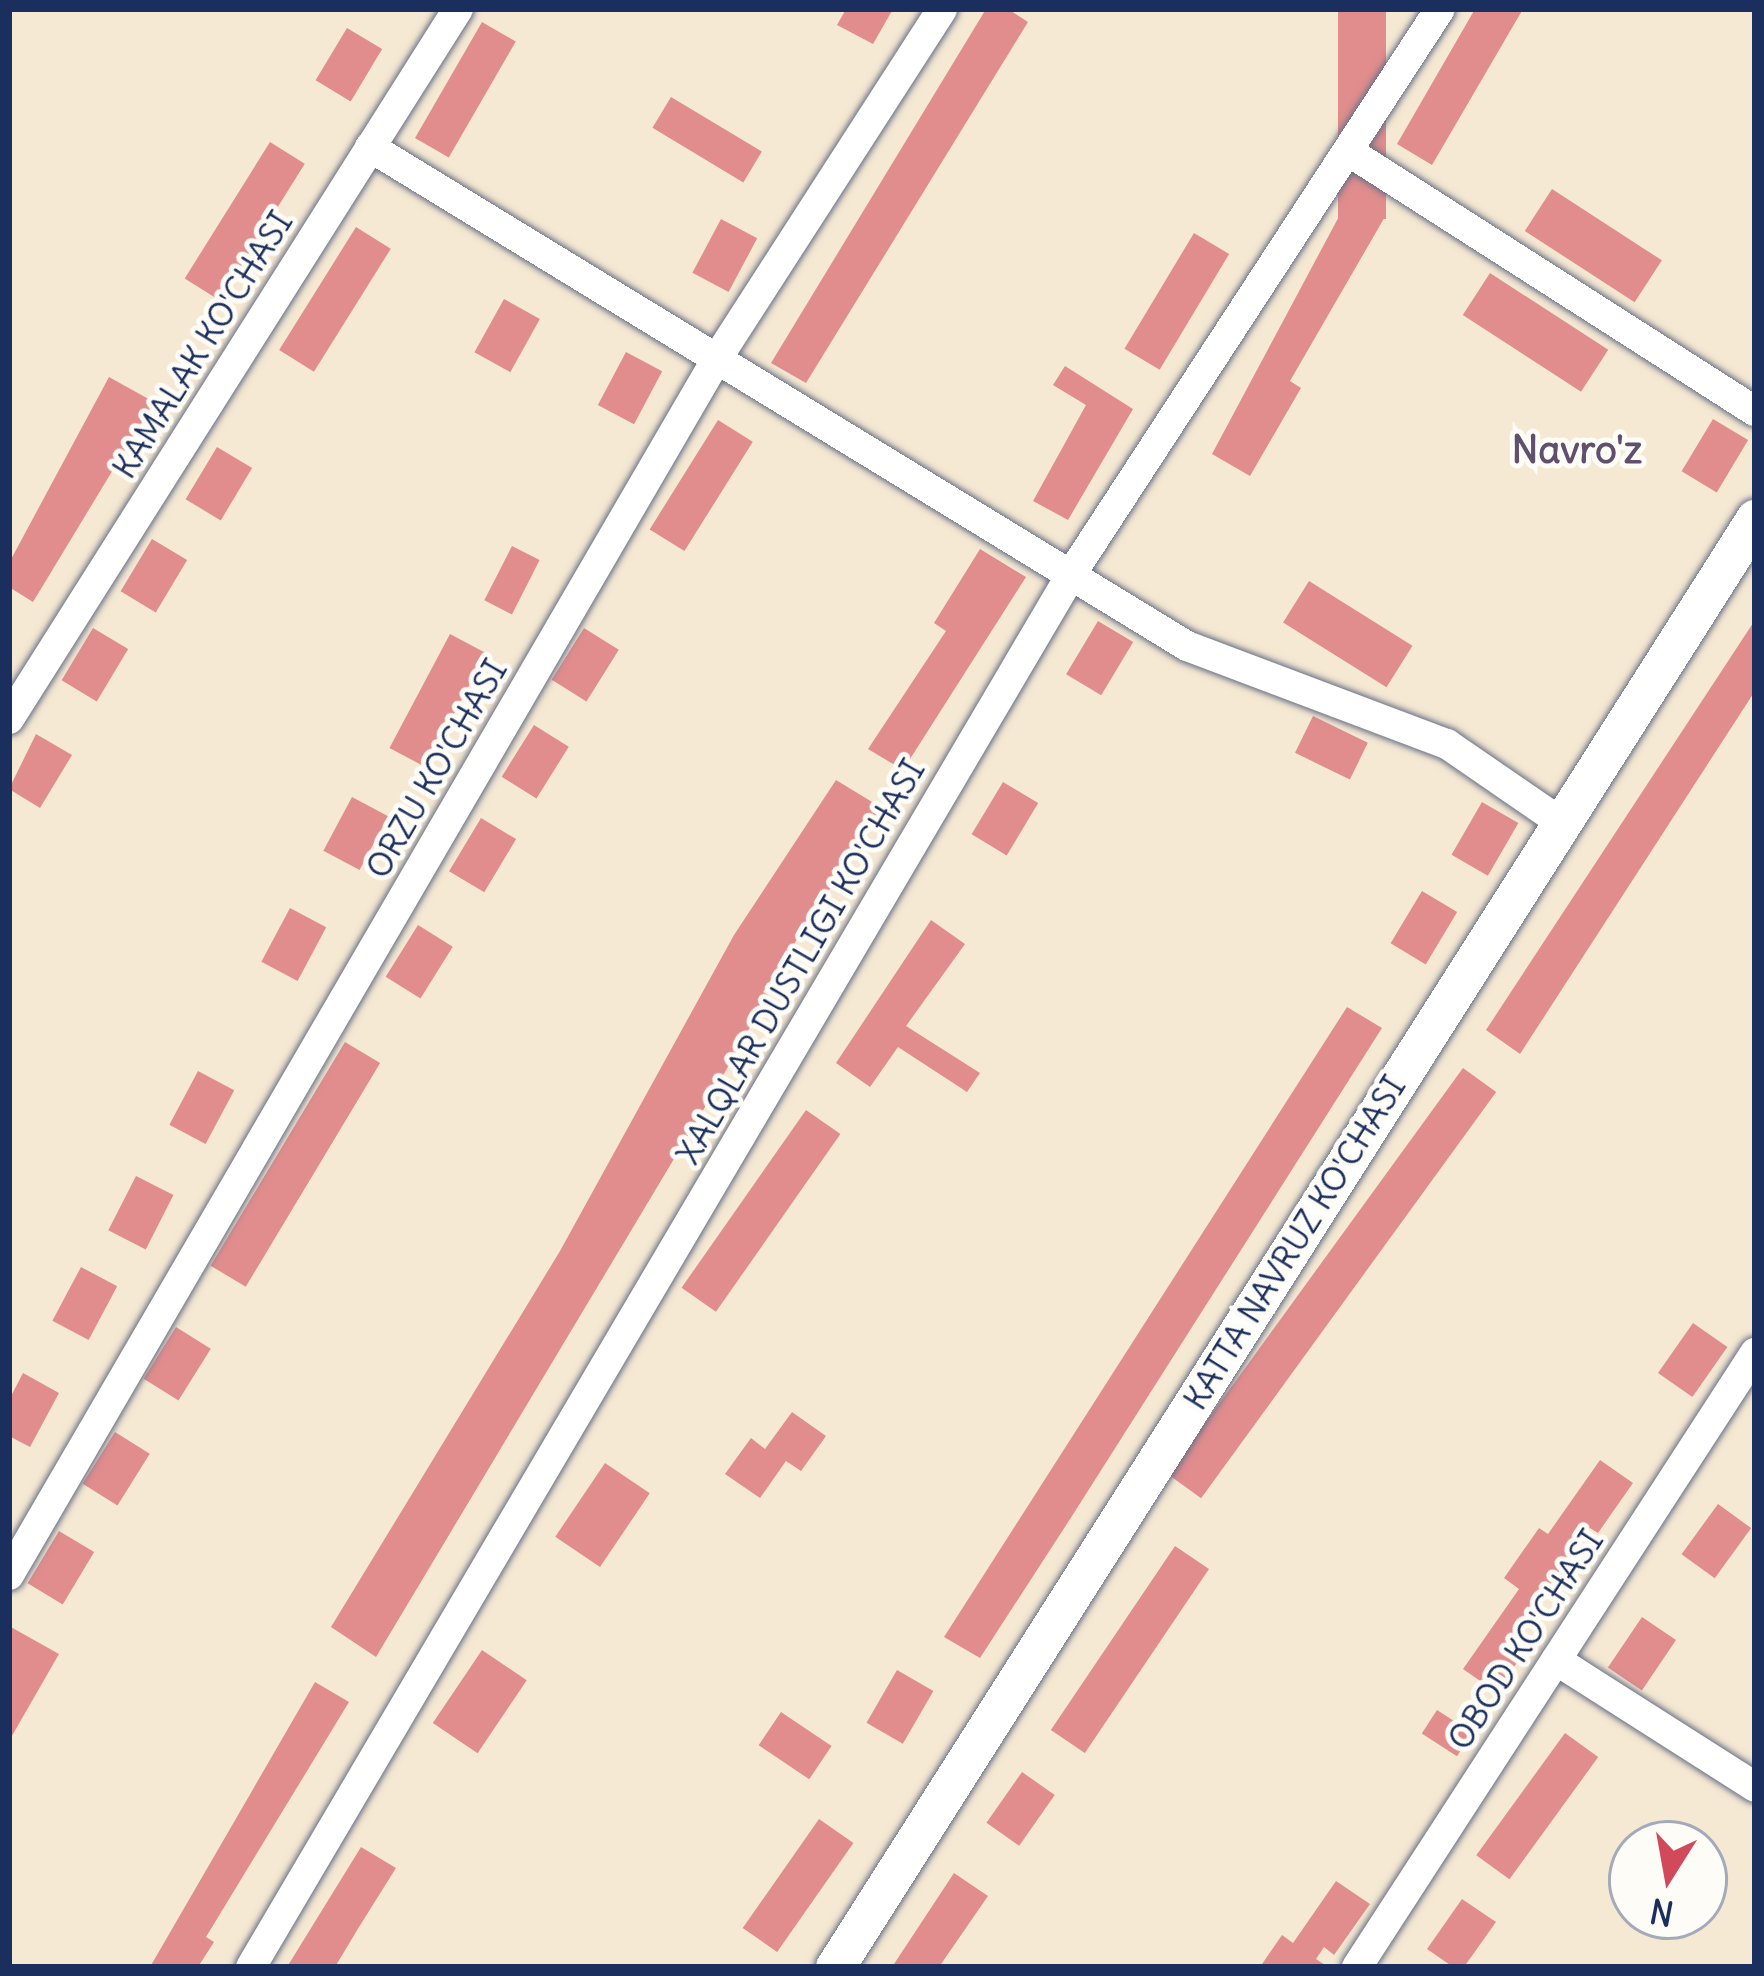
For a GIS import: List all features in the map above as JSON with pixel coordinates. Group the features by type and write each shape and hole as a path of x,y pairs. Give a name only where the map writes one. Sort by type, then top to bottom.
{"street":[{"name":"KAMALAK KO'CHASI","path":"9,719 458,9"},
{"name":"ORZU KO'CHASI","path":"9,1574 718,357 942,9"},
{"name":"XALQLAR DUSTLIGI KO'CHASI","path":"251,1967 1072,573 1440,9"},
{"path":"370,147 1187,646 1447,744 1562,823"},
{"path":"1348,151 1755,411"},
{"name":"KATTA NAVRUZ KO'CHASI","path":"835,1967 1755,519"},
{"name":"OBOD KO'CHASI","path":"1357,1967 1755,1352"},
{"path":"1556,1660 1755,1787"}],"building":[{"path":"846,9 893,9 873,44 837,25"},
{"path":"986,9 1008,9 1028,22 806,383 771,363"},
{"path":"1338,9 1386,9 1386,219 1338,219"},
{"path":"1475,9 1523,9 1432,165 1397,144"},
{"path":"482,22 516,41 449,158 415,138"},
{"path":"347,28 382,49 351,101 316,80"},
{"path":"671,97 762,152 743,182 652,128"},
{"path":"270,142 305,164 219,300 185,279"},
{"path":"1552,189 1662,260 1635,302 1525,231"},
{"path":"1351,194 1386,215 1290,381 1301,388 1250,476 1212,454"},
{"path":"721,219 757,238 729,292 692,273"},
{"path":"356,227 391,249 314,372 279,350"},
{"path":"1194,233 1229,254 1160,370 1124,349"},
{"path":"1490,273 1608,350 1581,392 1463,315"},
{"path":"504,299 540,319 510,372 474,352"},
{"path":"626,352 662,371 634,424 598,405"},
{"path":"1065,366 1133,409 1068,520 1033,501 1086,405 1053,385"},
{"path":"109,377 154,402 33,602 9,587 9,563"},
{"path":"1713,419 1748,440 1717,492 1682,471"},
{"path":"718,420 753,442 684,551 650,529"},
{"path":"217,447 252,468 221,520 186,499"},
{"path":"152,539 187,560 156,612 121,591"},
{"path":"512,546 540,560 512,614 484,600"},
{"path":"980,549 1026,577 903,770 868,749 946,631 934,623"},
{"path":"1309,581 1412,646 1386,687 1283,623"},
{"path":"1755,620 1755,691 1520,1054 1486,1030"},
{"path":"1098,621 1133,642 1101,695 1066,674"},
{"path":"93,628 128,649 97,701 62,680"},
{"path":"584,628 619,650 586,701 552,680"},
{"path":"450,634 486,653 426,767 389,748"},
{"path":"1313,716 1368,743 1350,780 1295,753"},
{"path":"534,725 569,747 536,798 502,777"},
{"path":"36,734 72,755 40,808 9,789"},
{"path":"836,780 882,808 763,992 768,995 711,1097 376,1657 331,1627 560,1251 734,935"},
{"path":"1003,782 1038,803 1007,855 972,834"},
{"path":"352,797 388,816 360,870 323,851"},
{"path":"1482,802 1518,823 1488,876 1452,855"},
{"path":"481,818 516,839 484,892 449,871"},
{"path":"1422,891 1457,912 1426,964 1391,943"},
{"path":"290,908 326,927 298,981 261,962"},
{"path":"931,920 965,944 906,1026 980,1073 967,1092 898,1047 870,1087 836,1063"},
{"path":"418,925 453,947 420,998 386,977"},
{"path":"1347,1007 1382,1028 1072,1516 980,1658 944,1637"},
{"path":"345,1042 380,1063 246,1287 211,1266"},
{"path":"1463,1068 1496,1092 1201,1498 1168,1474"},
{"path":"198,1071 234,1090 206,1144 169,1125"},
{"path":"806,1110 840,1134 716,1312 682,1288"},
{"path":"136,1176 173,1195 146,1249 108,1230"},
{"path":"81,1267 117,1286 89,1340 52,1321"},
{"path":"1693,1323 1727,1347 1692,1397 1658,1373"},
{"path":"176,1327 211,1349 178,1400 144,1379"},
{"path":"23,1373 59,1393 30,1447 9,1436 9,1400"},
{"path":"792,1412 826,1436 801,1471 786,1461 760,1498 725,1474 751,1438 765,1449"},
{"path":"115,1432 150,1454 117,1505 83,1484"},
{"path":"1600,1460 1633,1483 1598,1533 1590,1528 1516,1632 1532,1642 1496,1692 1463,1669 1519,1589 1504,1578 1539,1528 1548,1534"},
{"path":"605,1463 650,1493 600,1567 555,1537"},
{"path":"1718,1504 1751,1528 1715,1578 1682,1554"},
{"path":"59,1531 94,1552 63,1604 28,1583"},
{"path":"1175,1546 1209,1569 1085,1753 1051,1730"},
{"path":"1642,1617 1676,1640 1642,1690 1608,1668"},
{"path":"9,1626 59,1654 9,1741"},
{"path":"482,1650 527,1680 478,1753 433,1723"},
{"path":"897,1670 933,1691 903,1744 866,1723"},
{"path":"315,1682 349,1702 206,1937 214,1942 198,1967 150,1967"},
{"path":"1437,1710 1472,1733 1457,1756 1422,1733"},
{"path":"781,1712 832,1746 809,1779 759,1745"},
{"path":"1565,1733 1598,1757 1509,1879 1476,1855"},
{"path":"1022,1772 1055,1795 1019,1846 986,1823"},
{"path":"819,1819 853,1843 777,1952 743,1928"},
{"path":"361,1847 396,1868 335,1967 287,1967"},
{"path":"954,1873 988,1896 939,1967 892,1967"},
{"path":"1336,1881 1370,1904 1334,1955 1324,1947 1316,1959 1328,1967 1260,1967 1282,1935 1293,1943"},
{"path":"1462,1899 1496,1922 1464,1967 1453,1967 1427,1949"}],"district":[{"name":"Navro'z","path":"1577,450"}]}
